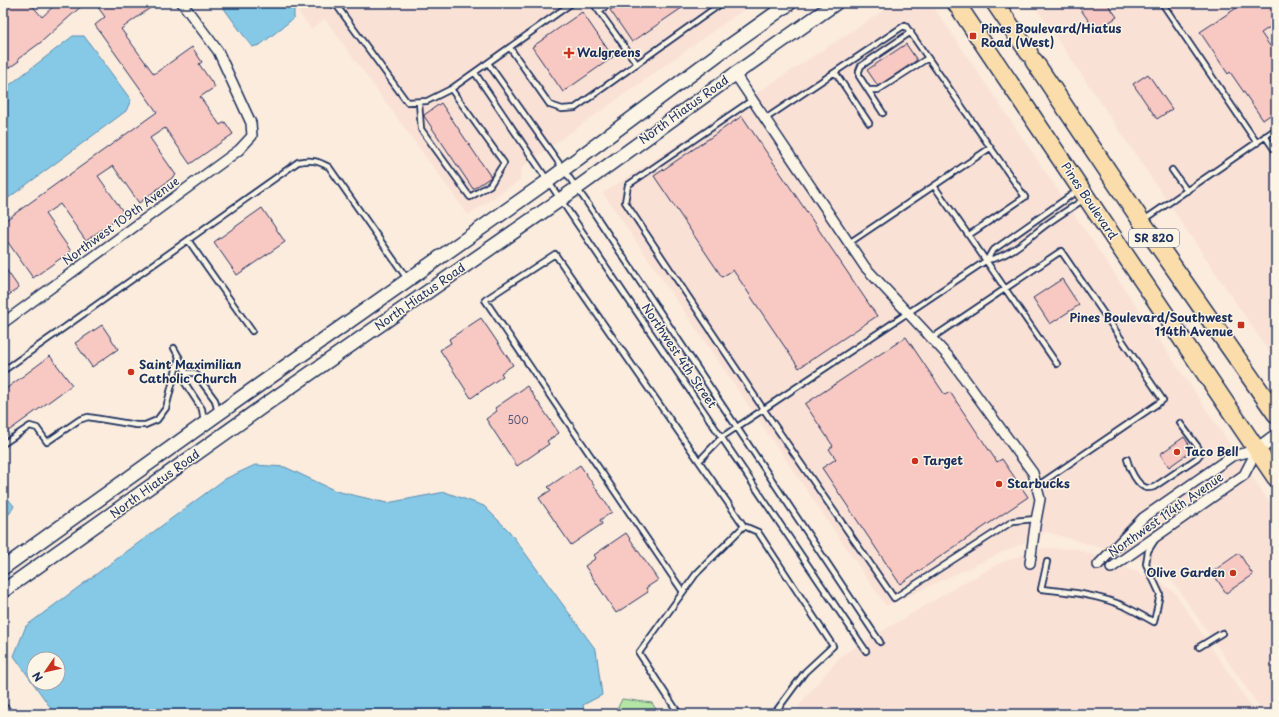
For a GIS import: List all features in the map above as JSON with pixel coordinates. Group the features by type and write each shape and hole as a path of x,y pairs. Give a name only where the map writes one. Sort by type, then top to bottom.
{"highway":[{"name":"Pines Boulevard","path":"956,3 1276,478"},
{"name":"SR 820","path":"996,3 1142,222 1276,414"}],"main road":[{"name":"North Hiatus Road","path":"3,568 548,181 720,52 790,3"},
{"name":"North Hiatus Road","path":"3,591 269,402 577,188 836,3"},
{"path":"133,500 136,490 214,430 218,414"},
{"path":"1257,450 1276,436"}],"street":[{"name":"Northwest 109th Avenue","path":"3,323 239,150 252,136 251,123 218,51 182,3"},
{"path":"735,74 865,267 952,361 1033,473 1040,499 1030,563"},
{"name":"Northwest 114th Avenue","path":"1111,568 1244,475 1257,450"},
{"name":"Northwest 114th Avenue","path":"1098,566 1143,518 1232,456 1257,450"}],"lane":[{"path":"330,3 337,6 406,102 427,101 452,90 572,3"},
{"path":"337,6 343,3"},
{"path":"593,3 637,64"},
{"path":"599,11 611,3"},
{"path":"510,48 550,105 562,109 575,108 722,3"},
{"path":"1162,3 1257,143"},
{"path":"765,119 905,25 1025,197 969,235"},
{"path":"883,113 859,76 859,71 861,66 911,32"},
{"path":"868,90 878,90 928,58"},
{"name":"Northwest 4th Street","path":"488,63 577,188 880,642"},
{"path":"835,72 869,123"},
{"name":"Northwest 4th Street","path":"475,73 866,651"},
{"path":"419,102 421,129 470,197 490,185 504,163 452,90"},
{"path":"752,100 628,185 625,202 764,410 894,598 1013,522 1036,519"},
{"path":"1142,222 1276,129"},
{"path":"1265,136 1276,152"},
{"path":"849,243 990,148"},
{"path":"3,371 298,162 307,160 318,161 329,167 408,280"},
{"path":"1172,170 1187,191"},
{"path":"934,186 987,260 1005,289 1057,364"},
{"path":"699,461 722,437 987,260 992,251 1083,193"},
{"path":"987,260 998,259 1048,223 1083,193"},
{"path":"188,240 252,331"},
{"path":"932,338 1061,251 1163,400 1037,486"},
{"path":"683,592 486,300 556,254 744,526 758,532 833,646 805,672 774,714"},
{"path":"174,348 186,373 185,383 202,409 204,425"},
{"path":"3,444 30,426 37,428 47,442 79,420 88,417 136,426 145,425 157,420 166,408 179,357"},
{"path":"186,373 195,373 215,400 218,414"},
{"path":"1127,460 1128,465 1136,478 1141,485 1147,488 1154,487 1197,458 1201,453 1180,423"},
{"path":"679,714 639,653 696,574 744,526"},
{"path":"1046,562 1041,589 1071,592 1098,598 1125,607 1154,622 1160,594 1146,564 1148,551 1158,536"},
{"path":"1199,647 1222,633"}],"shaded area":[{"path":"292,3 753,3 522,167 520,180 468,215 325,19 311,29"},
{"path":"895,3 931,3 1276,512 1276,714 1264,714 1162,566 1047,532 886,606 603,193"},
{"path":"1033,3 1276,3 1276,362"},
{"path":"1041,548 1078,549 1159,581 1175,593 1256,714 794,714 803,700 842,655 998,564"}],"green space":[{"path":"622,699 652,703 659,714 615,714"}],"water":[{"path":"220,3 292,3 294,6 294,18 260,45 252,47"},
{"path":"73,36 84,36 131,100 126,111 3,202 3,90"},
{"path":"255,465 285,467 336,491 387,503 445,492 484,506 509,531 596,650 602,695 583,705 585,714 55,714 39,691 66,691 66,651 26,651 26,673 14,656 26,626 225,479"},
{"path":"3,493 14,506 10,513 3,519"}],"building":[{"path":"11,3 30,3 42,17 57,3 85,3 40,43 18,59 19,61 3,72 3,10"},
{"path":"95,3 157,3 121,29 154,74 192,47 202,62 199,64 215,87 200,97 220,125 225,122 233,134 190,164 165,128 150,138 176,175 139,203 113,166 98,176 124,213 86,241 60,204 45,214 71,251 33,278 7,241 3,244 3,222 157,112 95,25 105,17"},
{"path":"620,3 689,3 632,42 610,10"},
{"path":"1076,3 1107,3 1117,17 1096,31"},
{"path":"1244,3 1271,3 1276,10 1276,23 1261,33 1270,46 1276,42 1276,111 1263,120 1230,72 1228,74 1200,32"},
{"name":"Walgreens","path":"582,12 613,57 563,92 532,47"},
{"path":"906,44 917,60 878,86 867,70"},
{"path":"1148,74 1172,109 1157,119 1133,84"},
{"path":"441,103 491,177 473,189 424,116"},
{"path":"742,116 877,316 799,368 733,270 722,277 654,176"},
{"path":"262,208 285,242 237,275 214,242"},
{"path":"3,265 19,288 3,299"},
{"path":"1062,279 1079,305 1050,324 1033,298"},
{"path":"481,318 513,365 501,373 503,376 471,398 440,350 451,343 449,339"},
{"path":"102,325 118,349 92,367 75,343"},
{"name":"Target","path":"906,337 945,395 950,392 997,462 1002,459 1028,497 900,584 822,468 836,459 829,449 833,446 805,404"},
{"path":"50,356 72,385 3,435 3,391"},
{"path":"527,386 559,433 547,441 549,444 517,466 486,419 497,411 495,408"},
{"name":"Taco Bell","path":"1184,437 1193,450 1169,467 1160,454"},
{"path":"580,465 612,512 600,520 602,524 571,545 539,498 551,490 548,487"},
{"path":"626,533 658,580 646,588 648,592 616,613 585,566 596,558 594,555"},
{"name":"Olive Garden","path":"1239,553 1253,575 1226,593 1212,572"}],"place":[{"name":"Pines Boulevard/Hiatus Road (West)","path":"973,36"},
{"name":"Walgreens","path":"569,53"},
{"name":"Pines Boulevard/Southwest 114th Avenue","path":"1241,325"},
{"name":"Saint Maximilian Catholic Church","path":"131,372"},
{"name":"Taco Bell","path":"1177,452"},
{"name":"Target","path":"915,461"},
{"name":"Starbucks","path":"999,484"},
{"name":"Olive Garden","path":"1233,573"}]}
